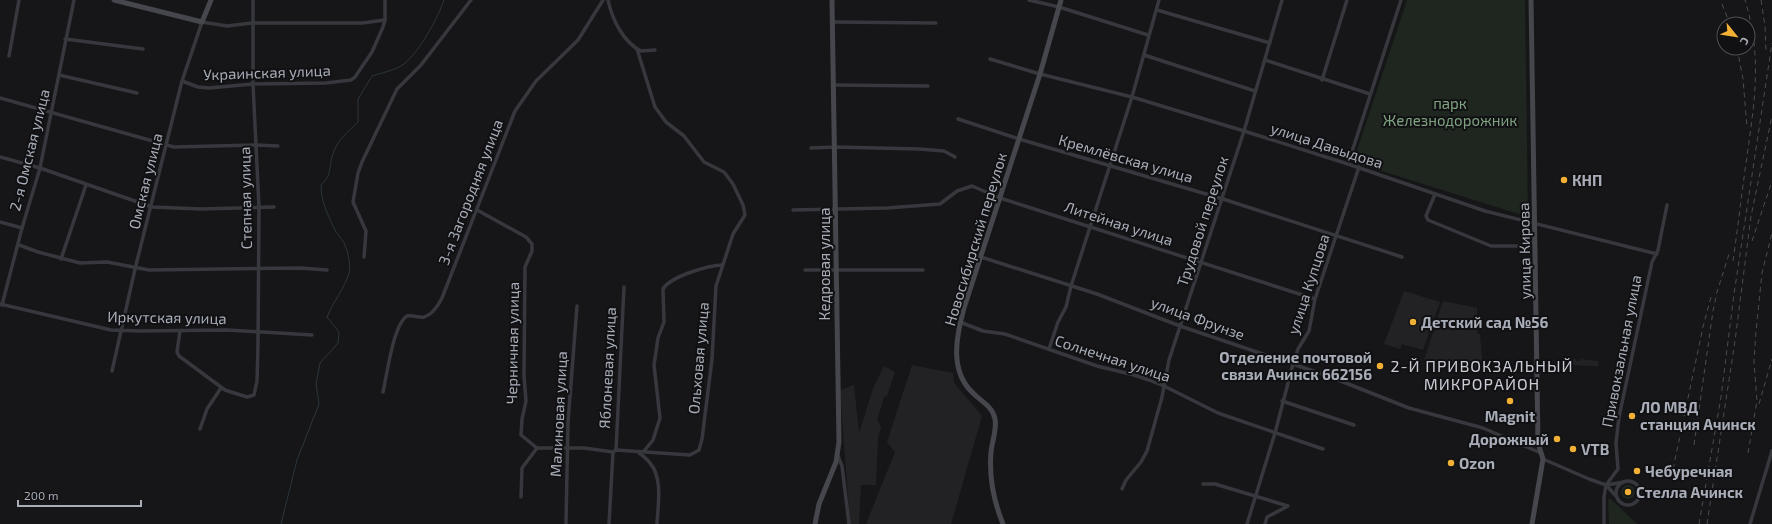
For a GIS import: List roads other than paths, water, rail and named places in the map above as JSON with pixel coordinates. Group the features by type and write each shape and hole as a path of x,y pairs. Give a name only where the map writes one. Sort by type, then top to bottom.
{"street":[{"path":"9,56 19,0"},
{"name":"2-я Омская улица","path":"1,305 40,168 74,0"},
{"path":"114,0 202,22 227,26 252,23 362,23 385,20 385,0"},
{"name":"Омская улица","path":"112,371 135,269 152,207 182,82 211,0"},
{"name":"Степная улица","path":"222,388 228,392 247,397 254,395 257,382 259,207 253,84 253,0"},
{"path":"364,257 366,232 353,202 358,173 362,162 397,89 421,65 471,0"},
{"name":"3-я Загородняя улица","path":"383,392 393,345 400,322 407,316 427,316 440,303 515,111 536,81 578,40 602,0"},
{"path":"608,0 615,22 623,34 637,49 645,52 655,50"},
{"name":"Кедровая улица","path":"815,524 818,504 838,456 840,430 832,0"},
{"path":"1028,0 1059,7 1148,35"},
{"name":"Новосибирский переулок","path":"1003,524 995,500 990,469 995,416 990,408 969,390 960,374 956,351 960,322 1040,74 1061,0"},
{"path":"1049,349 1058,322 1066,307 1071,286 1132,97 1148,35 1160,0"},
{"name":"Трудовой переулок","path":"1122,489 1126,480 1145,455 1164,386 1167,366 1223,199 1282,0"},
{"path":"1322,80 1347,0"},
{"path":"1348,164 1401,0"},
{"name":"улица Кирова","path":"1531,0 1538,443 1543,459 1532,524"},
{"path":"1157,10 1270,43"},
{"name":"Украинская улица","path":"182,82 198,87 209,88 253,84 326,83 353,79 372,52 385,20"},
{"path":"833,22 936,23"},
{"path":"65,39 143,49"},
{"name":"Ольховая улица","path":"637,49 655,107 666,122 684,136 704,162 724,172 733,184 743,204 745,215 733,234 716,286 712,359 706,393 703,433 698,450 696,453 690,455 644,451"},
{"path":"1144,55 1255,91"},
{"name":"улица Давыдова","path":"990,59 1040,74 1132,97 1244,131 1359,167 1485,212 1657,254"},
{"path":"1265,60 1322,80 1370,94"},
{"path":"59,75 137,93"},
{"path":"834,85 928,86"},
{"path":"0,98 166,145 183,148 256,145 278,146"},
{"name":"Кремлёвская улица","path":"958,119 1019,139 1223,199 1402,257"},
{"path":"810,148 835,147 926,149 944,151 955,156"},
{"path":"0,157 40,168 152,207 201,209 274,207"},
{"name":"улица Купцова","path":"1247,524 1275,433 1282,401 1296,353 1309,331 1315,299 1359,167"},
{"path":"61,259 86,185"},
{"name":"Литейная улица","path":"836,208 888,208 940,204 953,193 962,188 976,187 1000,198 1315,299"},
{"path":"1434,194 1426,216 1428,220 1491,246 1519,246 1535,242"},
{"name":"Привокзальная улица","path":"1606,485 1618,469 1616,443 1619,417 1652,262 1657,254 1667,205"},
{"path":"793,210 836,208"},
{"name":"Черничная улица","path":"477,210 526,237 532,244 532,251 525,267 524,376 526,401 522,419 521,435 537,448"},
{"path":"0,222 22,228"},
{"path":"19,245 61,259 80,263 107,262 135,269 258,270 300,268 327,270"},
{"name":"улица Фрунзе","path":"981,257 1097,294 1180,326 1293,364 1409,408 1483,428 1541,453"},
{"path":"521,497 522,468 537,448 584,448 614,451 644,451 653,440 660,418 654,365 658,338 664,322 663,289 669,283 680,278 710,266 722,265"},
{"path":"805,270 923,270"},
{"name":"Яблоневая улица","path":"610,524 624,287"},
{"name":"Иркутская улица","path":"1,305 105,329 180,331 227,330 312,335"},
{"name":"Малиновая улица","path":"566,523 567,448 577,306"},
{"name":"Солнечная улица","path":"960,322 983,331 1005,334 1097,366 1134,375 1164,386 1218,413 1323,449"},
{"path":"180,331 177,352 179,356 222,388 207,408 200,429"},
{"path":"1282,401 1354,425"},
{"path":"1750,524 1772,451"},
{"path":"638,452 651,463 657,476 657,524"},
{"path":"838,456 842,466 849,524"},
{"path":"1543,459 1589,480 1606,485 1628,481 1636,485 1639,494 1638,498 1635,502 1627,505 1622,503 1606,485"},
{"path":"1616,496 1617,488 1624,482"},
{"path":"1203,484 1215,484 1288,506 1267,517 1265,524"},
{"path":"1604,524 1604,497 1606,485"}],"waterway":[{"path":"281,524 297,460 319,404 316,384 320,363 338,343 339,332 327,317 344,285 350,270 347,250 343,241 335,230 327,212 323,202 321,185 329,174 337,144 358,122 358,99 372,76 397,68 410,59 427,34 444,0"}],"railway":[{"path":"1733,261 1752,115 1755,78 1754,40 1745,0"},
{"path":"1761,0 1765,26 1766,52"},
{"path":"1722,4 1727,16"},
{"path":"1699,524 1721,397 1734,294 1772,43"},
{"path":"1739,56 1743,79 1747,127"},
{"path":"1707,524 1735,341 1751,216 1772,116"},
{"path":"1752,241 1772,181"},
{"path":"1748,453 1757,401 1754,362 1762,273 1772,233"},
{"path":"1694,445 1713,311 1717,292 1730,251"},
{"path":"1673,469 1703,327 1711,297"},
{"path":"1759,404 1772,359"}],"place":[{"name":"КНП","path":"1564,180"},
{"name":"Детский сад №56","path":"1413,322"},
{"name":"Отделение почтовой связи Ачинск 662156","path":"1380,366"},
{"name":"Magnit","path":"1510,401"},
{"name":"ЛО МВД станция Ачинск","path":"1632,416"},
{"name":"Дорожный","path":"1557,439"},
{"name":"VTB","path":"1573,449"},
{"name":"Ozon","path":"1451,463"},
{"name":"Чебуречная","path":"1637,471"},
{"name":"Стелла Ачинск","path":"1628,492"}],"district":[{"name":"2-Й ПРИВОКЗАЛЬНЫЙ МИКРОРАЙОН","path":"1482,374"}],"park label":[{"name":"парк Железнодорожник","path":"1450,112"}]}
